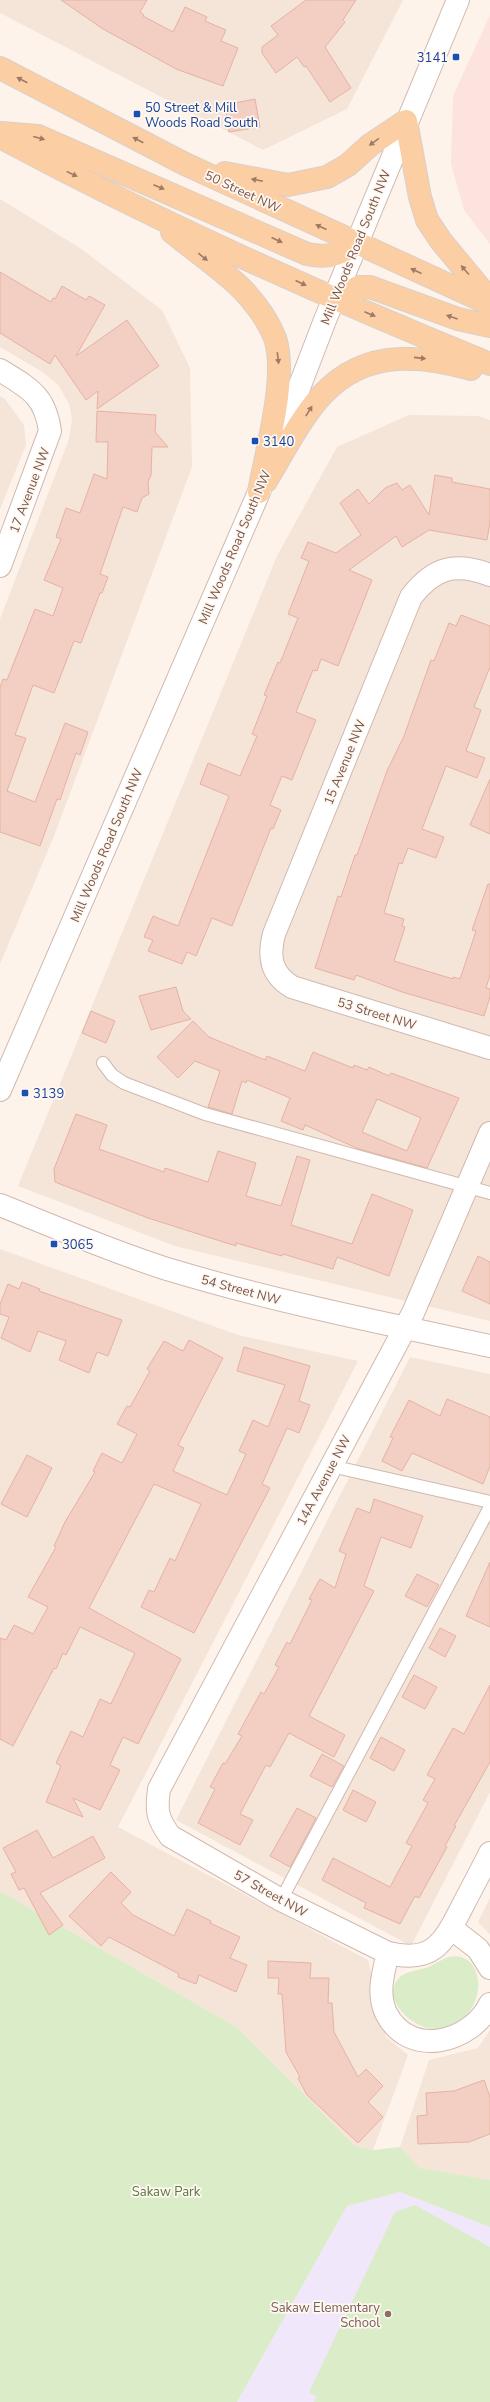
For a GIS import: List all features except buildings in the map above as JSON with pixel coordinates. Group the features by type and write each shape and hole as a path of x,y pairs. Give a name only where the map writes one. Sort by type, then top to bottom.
{"main road":[{"name":"50 Street NW","path":"0,68 185,164 356,244 490,304"},
{"path":"185,164 263,182 288,185 313,181 328,176 343,168 370,145 406,121 420,197 427,220 441,241 490,300"},
{"path":"0,133 38,136 307,254 318,256 342,254 356,244"},
{"path":"0,137 152,214 334,298 490,364"},
{"path":"152,214 243,291 262,314 275,339 279,361 276,401 259,492"},
{"path":"334,298 358,287 370,287 458,319 490,326"},
{"path":"259,492 314,403 341,377 381,361 411,357 446,362 490,374"}],"street":[{"name":"Mill Woods Road South NW","path":"0,1090 259,492 334,298 406,121 458,0"},
{"name":"17 Avenue NW","path":"0,370 29,388 40,398 48,412 50,430 46,446 0,566"},
{"name":"15 Avenue NW","path":"272,966 271,950 274,934 404,611 421,583 440,571 464,567 490,575"},
{"name":"53 Street NW","path":"272,966 277,974 292,987 490,1048"},
{"name":"14A Avenue NW","path":"161,1823 157,1810 159,1789 405,1328 490,1132"},
{"name":"54 Street NW","path":"0,1205 104,1247 174,1271 276,1299 490,1346"},
{"name":"57 Street NW","path":"161,1823 170,1836 281,1900 388,1953 405,1957 419,1956 446,1936"},
{"path":"490,1853 446,1936 478,1949 490,1968"},
{"path":"388,1953 382,1977 382,1999 386,2014 397,2027 412,2037 430,2041 454,2038 465,2033 479,2021 490,2004"}],"lane":[{"path":"103,1063 112,1075 124,1083 205,1114 466,1188 490,1193"},
{"path":"331,1466 490,1502"},
{"path":"281,1900 490,1507"}],"shaded area":[{"path":"0,0 403,0 347,109 263,150 0,13"},
{"path":"490,15 490,244 464,210 451,164 453,96"},
{"path":"0,199 80,248 162,310 190,368 192,467 54,836 0,964 0,619 69,439 72,419 69,404 59,386 44,373 0,347"},
{"path":"0,396 5,399 24,425 26,445 0,509"},
{"path":"409,415 479,416 490,420 490,1321 175,1246 18,1186 277,556 337,447"},
{"path":"0,1249 238,1335 358,1361 118,1827 368,1960 386,2037 408,2055 373,2150 355,2146 238,2028 0,1891"},
{"path":"410,1357 490,1374 490,1792 411,1946 176,1820"},
{"path":"490,1898 490,1934 478,1922"},
{"path":"490,2030 490,2180 418,2168 400,2147 429,2060 478,2048"},
{"name":"Sakaw Elementary School","path":"400,2192 490,2227 490,2402 237,2402 347,2206"}],"green space":[{"name":"Sakaw Park","path":"0,1891 238,2028 355,2146 373,2150 400,2147 419,2168 490,2180 490,2227 400,2192 347,2206 237,2402 0,2402"},
{"path":"448,1957 462,1957 471,1964 477,1975 478,1988 475,2002 467,2014 454,2024 437,2029 420,2025 411,2020 397,2005 394,1996 394,1988 401,1976 412,1971 429,1967"},
{"name":"Sakaw Elementary School","path":"415,2205 490,2247 490,2402 314,2402 317,2397 309,2392 395,2212"}],"place":[{"name":"3141","path":"456,57"},
{"name":"50 Street & Mill Woods Road South","path":"137,114"},
{"name":"3140","path":"255,441"},
{"name":"3139","path":"25,1093"},
{"name":"3065","path":"54,1244"},
{"name":"Sakaw Elementary School","path":"388,2314"}]}
